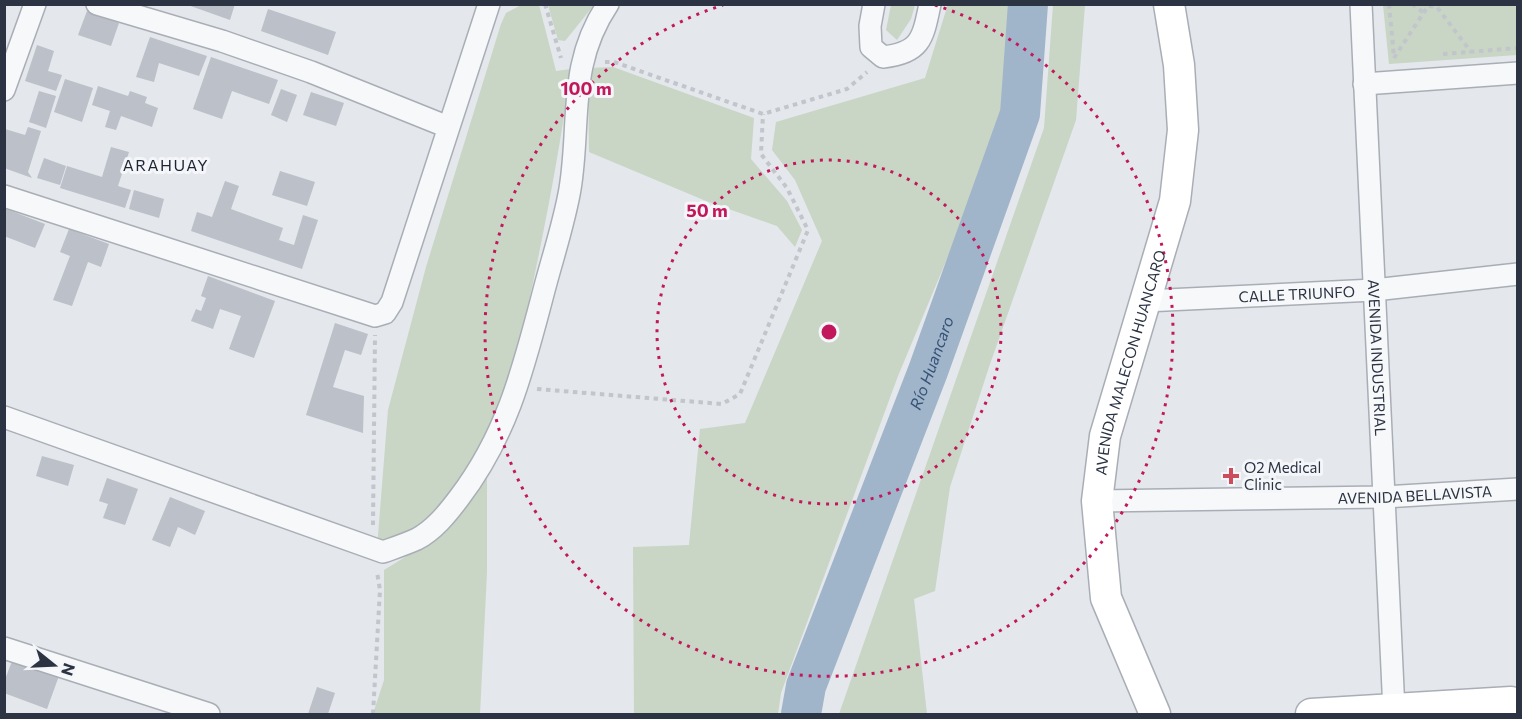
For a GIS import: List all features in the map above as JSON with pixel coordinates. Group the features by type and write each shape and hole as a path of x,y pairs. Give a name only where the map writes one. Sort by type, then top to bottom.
{"street":[{"path":"4,90 35,4"},
{"path":"98,4 233,45 311,72 448,127"},
{"path":"4,196 375,316 385,313 392,302 489,4"},
{"path":"4,417 383,552 417,539 435,526 451,509 488,454 519,387 570,188 574,120 582,61 599,19 608,4"},
{"path":"874,4 870,26 871,46 883,57 904,55 923,36 930,4"},
{"name":"AVENIDA MALECON HUANCARO","path":"1155,714 1106,598 1097,501 1105,435 1175,201 1183,130 1179,65 1169,4"},
{"name":"AVENIDA INDUSTRIAL","path":"1361,4 1394,711"},
{"path":"1364,84 1518,73"},
{"name":"CALLE TRIUNFO","path":"1145,301 1374,290 1518,274"},
{"name":"AVENIDA BELLAVISTA","path":"1097,501 1384,497 1518,489"},
{"path":"4,648 209,714"},
{"path":"1311,714 1513,706"}],"path":[{"path":"545,4 561,61 614,62 763,114 847,89 883,57"},
{"path":"1389,4 1395,82"},
{"path":"1412,4 1424,13"},
{"path":"1394,58 1428,6 1437,7 1471,52"},
{"path":"1438,55 1518,48"},
{"path":"1394,58 1405,57"},
{"path":"519,387 722,404 740,394 808,230 787,188 761,154 763,114"},
{"path":"373,714 380,590 373,547 375,316"}],"green space":[{"path":"548,4 594,5 565,41 558,40"},
{"path":"948,4 1016,5 1007,95 992,151 898,376 781,693 778,714 634,714 633,547 689,545 700,429 745,423 822,241 795,180 772,150 776,122 925,78"},
{"path":"521,5 539,5 556,71 571,69 552,188 515,377 503,408 476,458 441,505 420,525 399,539 377,548 388,410 426,267 501,24 506,13"},
{"path":"891,5 915,5 911,19 897,40 886,30"},
{"path":"1053,5 1085,5 1076,120 989,367 950,487 935,591 914,599 927,714 839,714 1044,128"},
{"path":"1383,5 1517,5 1517,55 1389,64"},
{"path":"613,67 754,118 751,159 787,201 802,230 795,247 777,226 706,201 589,152 588,68"},
{"path":"487,473 487,572 480,714 373,714 384,680 384,570 433,540"}],"building":[{"path":"185,4 235,4 230,20"},
{"path":"268,9 336,32 328,55 261,31"},
{"path":"87,11 119,23 111,46 78,35"},
{"path":"150,37 207,56 199,76 159,63 154,82 136,77"},
{"path":"37,45 54,51 48,71 62,75 56,91 25,81"},
{"path":"211,57 278,80 269,104 232,91 222,119 193,109"},
{"path":"65,79 93,88 82,122 54,112"},
{"path":"98,86 128,96 130,91 147,97 145,103 158,108 152,127 121,116 116,130 105,127 110,111 92,105"},
{"path":"281,89 297,95 287,122 271,115"},
{"path":"39,91 56,96 46,128 29,122"},
{"path":"311,92 344,103 336,126 303,115"},
{"path":"28,127 41,131 28,172 32,178 4,168 5,129 25,135"},
{"path":"111,147 129,152 118,186 131,190 125,208 60,188 67,166 102,177"},
{"path":"44,158 66,166 60,185 37,178"},
{"path":"280,171 315,182 307,206 272,195"},
{"path":"225,181 239,186 231,209 283,228 279,240 294,245 303,215 318,220 302,269 191,231 197,212 212,217"},
{"path":"134,190 164,199 159,218 129,209"},
{"path":"4,208 45,224 35,248 4,236"},
{"path":"69,229 109,244 101,267 88,262 72,306 53,300 70,256 60,252"},
{"path":"208,276 275,301 254,358 229,349 241,316 220,309 213,329 191,321 196,309 201,311 206,298 201,296"},
{"path":"335,323 368,334 361,355 345,350 333,387 364,396 363,433 306,415"},
{"path":"42,456 74,465 68,486 36,476"},
{"path":"107,478 138,489 125,525 103,518 108,504 99,501"},
{"path":"170,497 205,511 195,535 178,527 170,547 152,540"},
{"path":"14,656 60,673 47,709 4,693 4,682"},
{"path":"317,687 335,693 328,714 308,714"}],"waterway":[{"name":"Río Huancaro","path":"801,714 806,686 928,371 1020,114 1028,4"}],"place":[{"name":"O2 Medical Clinic","path":"1231,476"}],"district":[{"name":"ARAHUAY","path":"166,164"}]}
